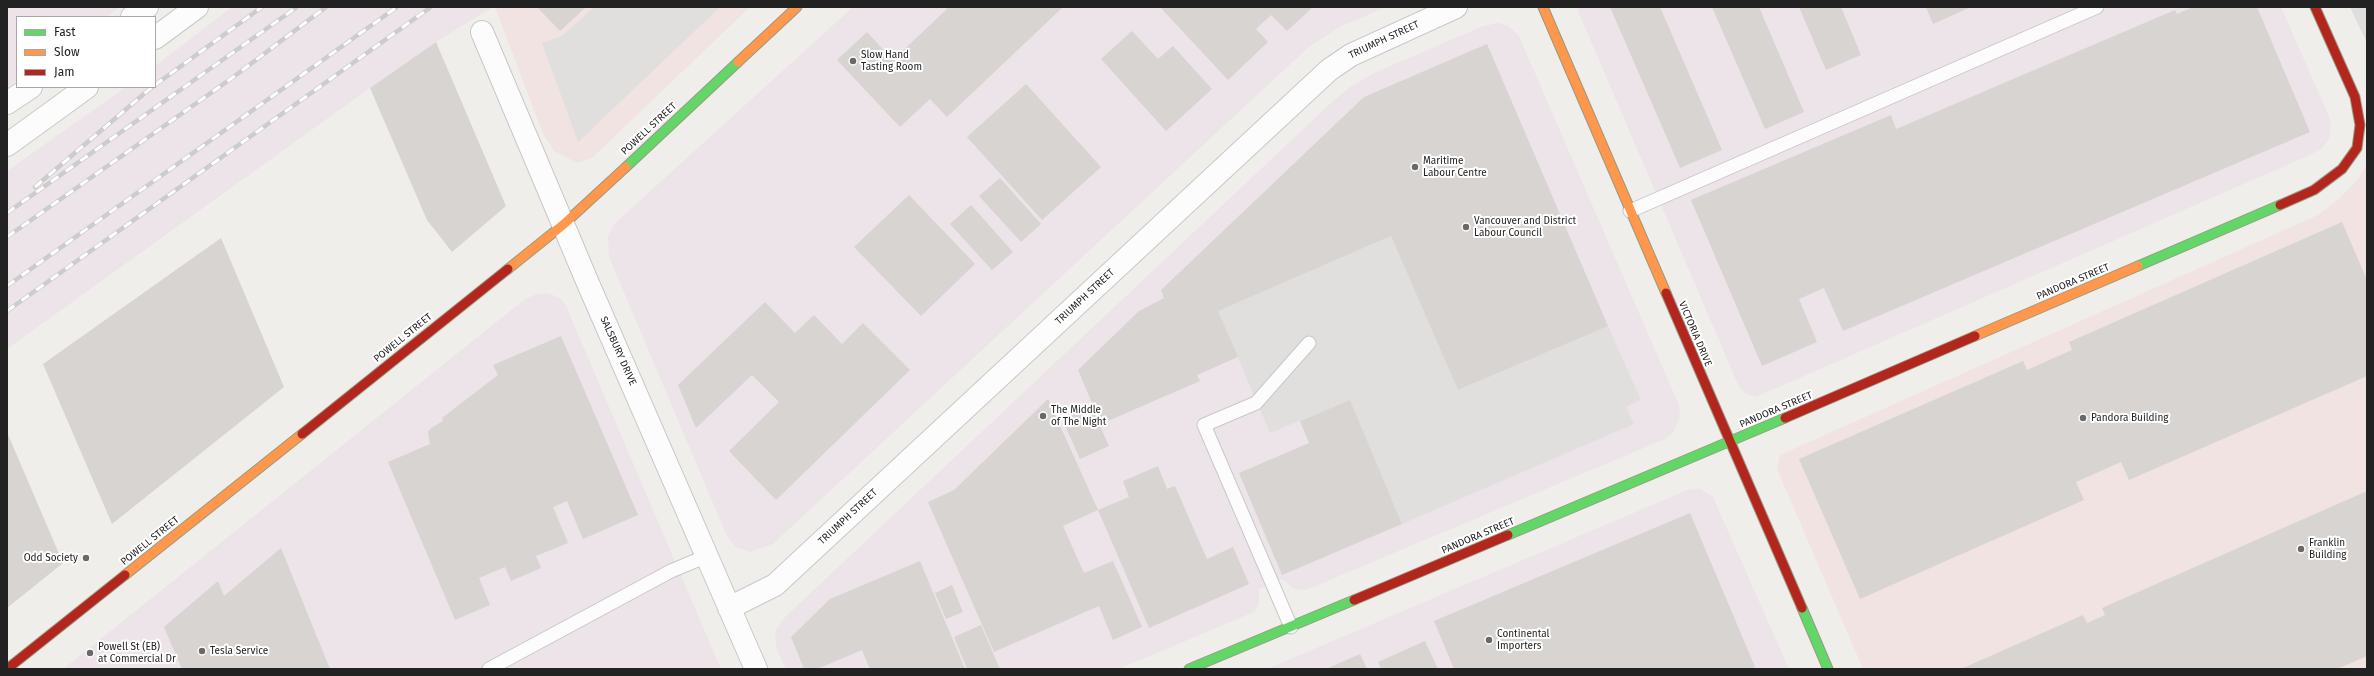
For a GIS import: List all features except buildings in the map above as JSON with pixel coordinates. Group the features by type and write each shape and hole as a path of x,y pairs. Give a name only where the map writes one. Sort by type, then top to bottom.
{"street":[{"path":"134,16 147,7"},
{"path":"156,37 197,7"},
{"name":"POWELL STREET","path":"7,669 564,224 797,7"},
{"name":"TRIUMPH STREET","path":"729,608 775,585 1329,70 1351,55 1456,7"},
{"name":"VICTORIA DRIVE","path":"1542,7 1828,669"},
{"name":"PANDORA STREET","path":"1189,669 1729,442 2314,190 2342,169 2357,148 2360,125 2355,97 2315,7"},
{"name":"SALSBURY DRIVE","path":"482,32 706,556 756,669"},
{"path":"7,103 30,88"},
{"path":"7,145 86,88"}],"lane":[{"path":"1630,211 2097,7"},
{"path":"1291,627 1204,425 1256,403 1310,343"},
{"path":"489,669 671,571 706,556"}],"shaded area":[{"path":"7,7 120,7 107,16 16,16 16,81 7,87"},
{"path":"232,7 493,7 436,42 370,88 7,349 7,171 125,88 156,88 156,65"},
{"path":"495,7 750,7 592,158 577,163 554,151 543,134"},
{"path":"594,7 720,7 578,142 542,43 562,36"},
{"path":"853,7 1386,7 1340,27 1310,46 773,544 750,552 735,547 726,534 609,257 608,236 614,224"},
{"path":"1579,7 2281,7 2329,116 2331,127 2329,139 2322,148 2310,155 1756,397 1746,394 1739,387 1578,11"},
{"path":"2350,7 2367,7 2367,43"},
{"path":"1498,23 1509,26 1519,36 1679,405 1680,417 1673,433 1665,439 1306,590 1294,589 1282,579 1259,589 1259,605 1254,612 1119,669 786,669 776,648 775,631 785,617 1333,101 1350,87 1374,73 1483,26"},
{"path":"2367,164 2367,669 1863,669 1777,469 1780,455 2318,215 2339,199 2358,179"},
{"path":"1391,236 1458,390 1608,326 1641,400 1626,407 1634,424 1402,524 1350,400 1270,433 1218,311"},
{"path":"548,293 560,298 566,306 721,669 63,669 525,299 537,294"},
{"path":"1700,489 1713,497 1789,669 1267,669 1687,490"}],"railway":[{"path":"156,84 262,7"},
{"path":"7,213 297,7"},
{"path":"7,237 232,78 326,7"},
{"path":"7,286 397,7"},
{"path":"7,311 431,7"},
{"path":"35,187 151,88"}],"traffic: fast":[{"path":"626,167 738,62"},
{"path":"2138,266 2280,205"},
{"path":"1508,535 1785,418"},
{"path":"1189,669 1354,600"},
{"path":"1802,608 1828,669"}],"traffic: slow":[{"path":"738,62 797,7"},
{"path":"1543,7 1666,293"},
{"path":"508,269 564,224 626,167"},
{"path":"1975,336 2138,266"},
{"path":"125,575 302,434"}],"traffic: jam":[{"path":"2280,205 2314,190 2342,169 2357,148 2360,125 2355,97 2315,7"},
{"path":"302,434 508,269"},
{"path":"1666,293 1802,608"},
{"path":"1785,418 1975,336"},
{"path":"1354,600 1508,535"},
{"path":"7,669 125,575"}],"place":[{"name":"Slow Hand Tasting Room","path":"853,61"},
{"name":"Maritime Labour Centre","path":"1415,167"},
{"name":"Vancouver and District Labour Council","path":"1466,227"},
{"name":"The Middle of The Night","path":"1043,416"},
{"name":"Pandora Building","path":"2083,418"},
{"name":"Franklin Building","path":"2301,549"},
{"name":"Odd Society","path":"86,558"},
{"name":"Continental Importers","path":"1489,640"},
{"name":"Tesla Service","path":"202,651"},
{"name":"Powell St (EB) at Commercial Dr","path":"90,653"}]}
